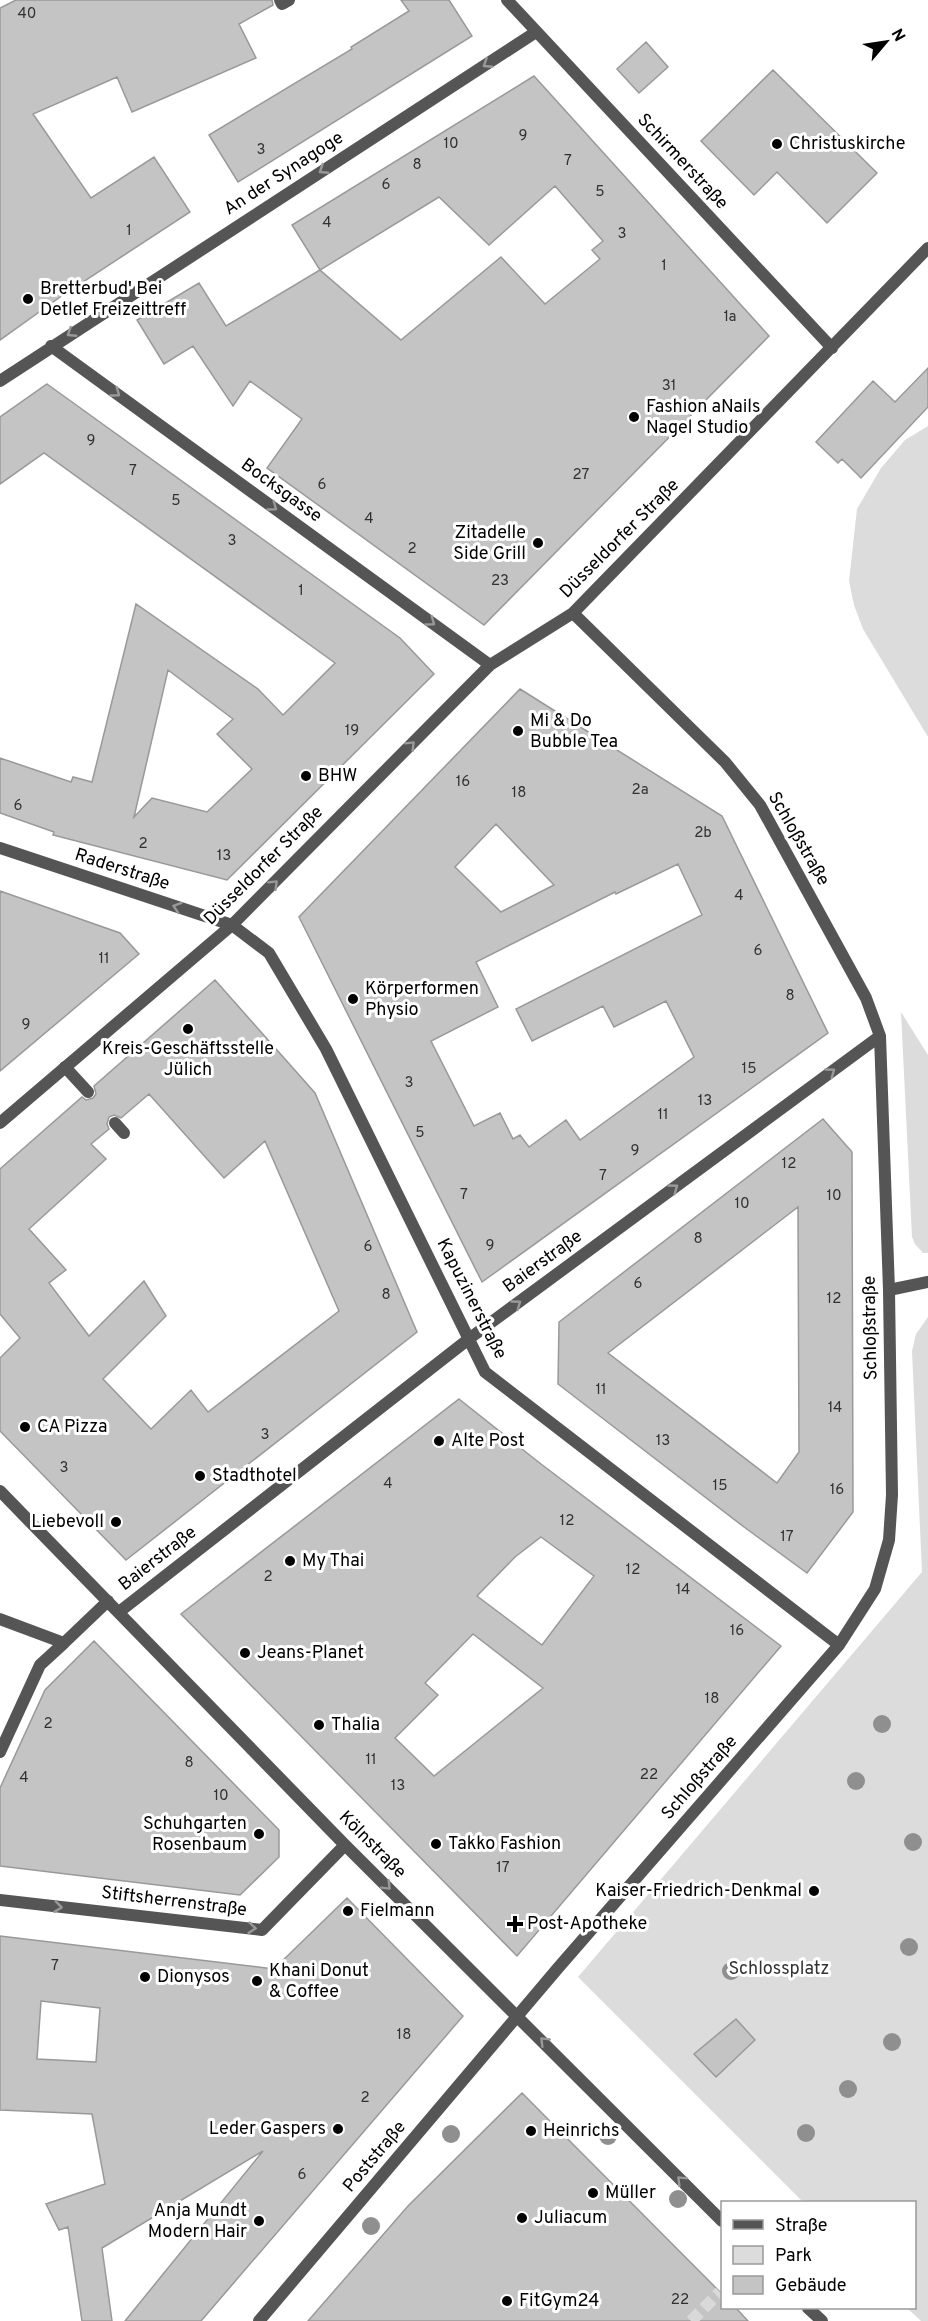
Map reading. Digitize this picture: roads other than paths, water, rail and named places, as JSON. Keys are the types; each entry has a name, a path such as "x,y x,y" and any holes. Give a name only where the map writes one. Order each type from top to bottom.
{"street":[{"path":"280,0 282,4 289,0"},
{"name":"Schirmerstraße","path":"507,0 832,348"},
{"name":"An der Synagoge","path":"0,381 536,32"},
{"name":"Düsseldorfer Straße","path":"0,1123 232,925 490,665 573,613 928,248"},
{"name":"Bocksgasse","path":"51,346 490,665"},
{"name":"Schloßstraße","path":"519,2016 558,1968 839,1645 875,1589 889,1540 892,1495 889,1290 880,1036 866,998 760,805 725,762 573,613"},
{"name":"Raderstraße","path":"0,848 232,925"},
{"name":"Kapuzinerstraße","path":"232,925 269,953 326,1049 470,1338 484,1372 839,1645"},
{"name":"Baierstraße","path":"119,1612 470,1338 880,1036"},
{"path":"65,1067 88,1092"},
{"path":"115,1123 124,1132"},
{"path":"889,1290 928,1282"},
{"name":"Kölnstraße","path":"0,1491 345,1845 721,2219"},
{"path":"0,1752 40,1665 108,1601"},
{"path":"0,1619 64,1643"},
{"name":"Stiftsherrenstraße","path":"0,1900 262,1930 345,1845"},
{"name":"Poststraße","path":"259,2321 519,2016"},
{"path":"810,2309 822,2321"}],"tunnel":[{"path":"691,2321 720,2292"}],"place":[{"name":"Christuskirche","path":"777,144"},
{"name":"Bretterbud' Bei Detlef Freizeittreff","path":"28,299"},
{"name":"Fashion aNails Nagel Studio","path":"634,417"},
{"name":"Zitadelle Side Grill","path":"538,543"},
{"name":"Mi & Do Bubble Tea","path":"518,731"},
{"name":"BHW","path":"306,776"},
{"name":"Körperformen Physio","path":"353,999"},
{"name":"Kreis-Geschäftsstelle Jülich","path":"188,1029"},
{"name":"CA Pizza","path":"25,1427"},
{"name":"Alte Post","path":"439,1441"},
{"name":"Stadthotel","path":"200,1476"},
{"name":"Liebevoll","path":"116,1522"},
{"name":"My Thai","path":"290,1561"},
{"name":"Jeans-Planet","path":"245,1653"},
{"name":"Thalia","path":"319,1725"},
{"name":"Schuhgarten Rosenbaum","path":"259,1834"},
{"name":"Takko Fashion","path":"436,1844"},
{"name":"Kaiser-Friedrich-Denkmal","path":"814,1891"},
{"name":"Fielmann","path":"348,1911"},
{"name":"Post-Apotheke","path":"515,1924"},
{"name":"Dionysos","path":"145,1977"},
{"name":"Khani Donut & Coffee","path":"257,1981"},
{"name":"Leder Gaspers","path":"338,2129"},
{"name":"Heinrichs","path":"531,2131"},
{"name":"Müller","path":"593,2193"},
{"name":"Juliacum","path":"522,2218"},
{"name":"Anja Mundt Modern Hair","path":"259,2221"},
{"name":"FitGym24","path":"507,2301"}],"park label":[{"name":"Schlossplatz","path":"779,1969"}]}
